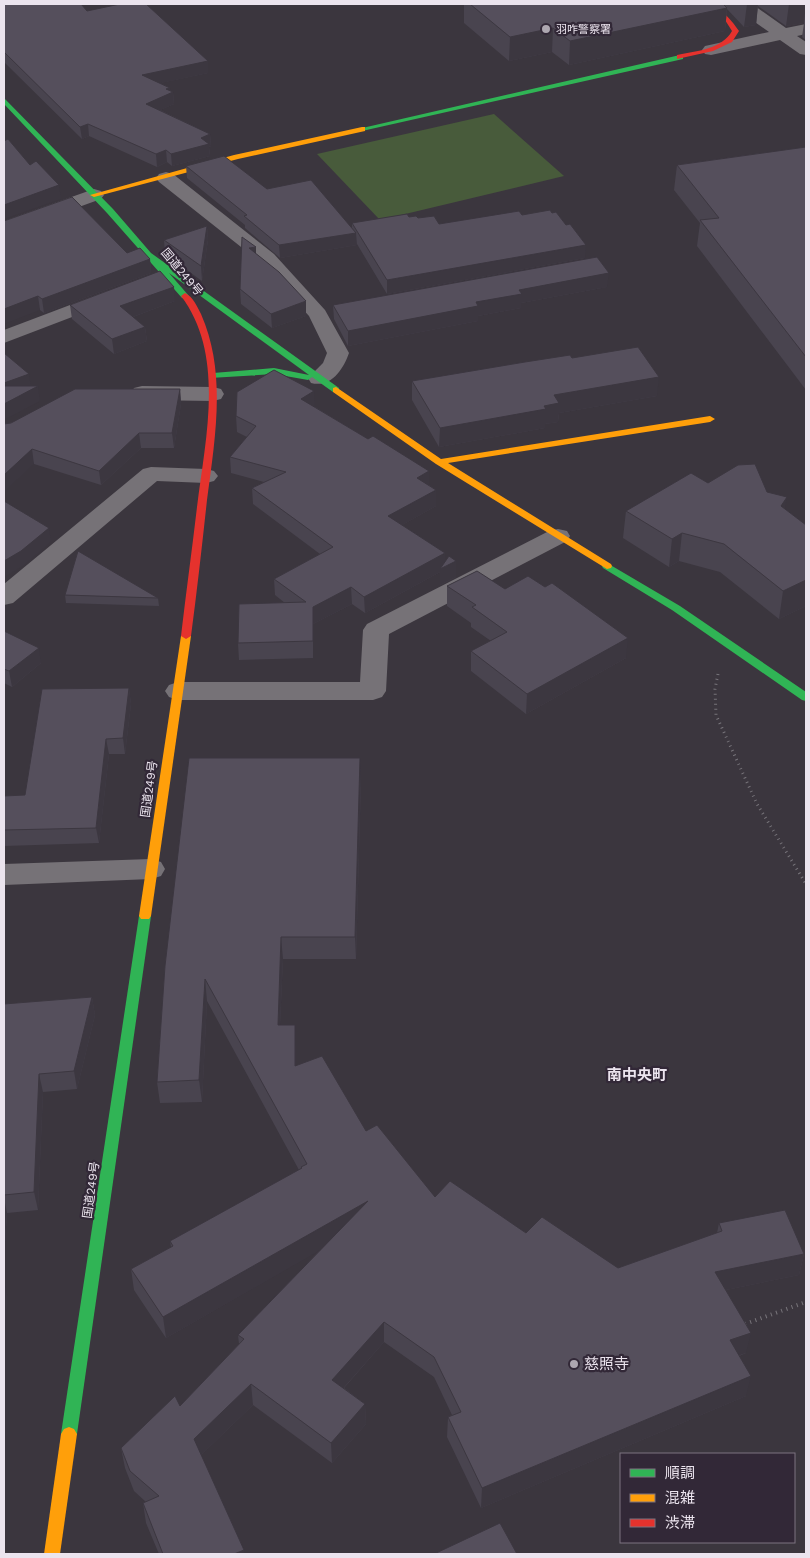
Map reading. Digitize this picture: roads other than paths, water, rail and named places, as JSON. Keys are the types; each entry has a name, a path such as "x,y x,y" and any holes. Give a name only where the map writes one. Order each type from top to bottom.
{"main road":[{"path":"94,195 166,178 237,158 711,50 730,42 736,31 727,18 706,4"},
{"name":"国道249号","path":"4,100 94,195 192,304 205,333 213,385 206,476 193,589 52,1554"},
{"path":"150,256 439,462 676,608 806,697"},
{"path":"213,385 274,371 319,378"},
{"path":"439,462 710,419"}],"street":[{"path":"741,4 806,50"},
{"path":"711,50 806,29"},
{"path":"166,178 267,258 328,312 338,353 333,366 319,378"},
{"path":"7,223 94,195"},
{"path":"4,337 167,275"},
{"path":"125,393 213,385"},
{"path":"4,597 151,474 206,476"},
{"path":"178,690 373,691 376,630 558,536"},
{"path":"4,875 151,869"}],"place":[{"name":"羽咋警察署","path":"546,29"},
{"name":"慈照寺","path":"574,1364"}],"district":[{"name":"南中央町","path":"637,1075"}]}
